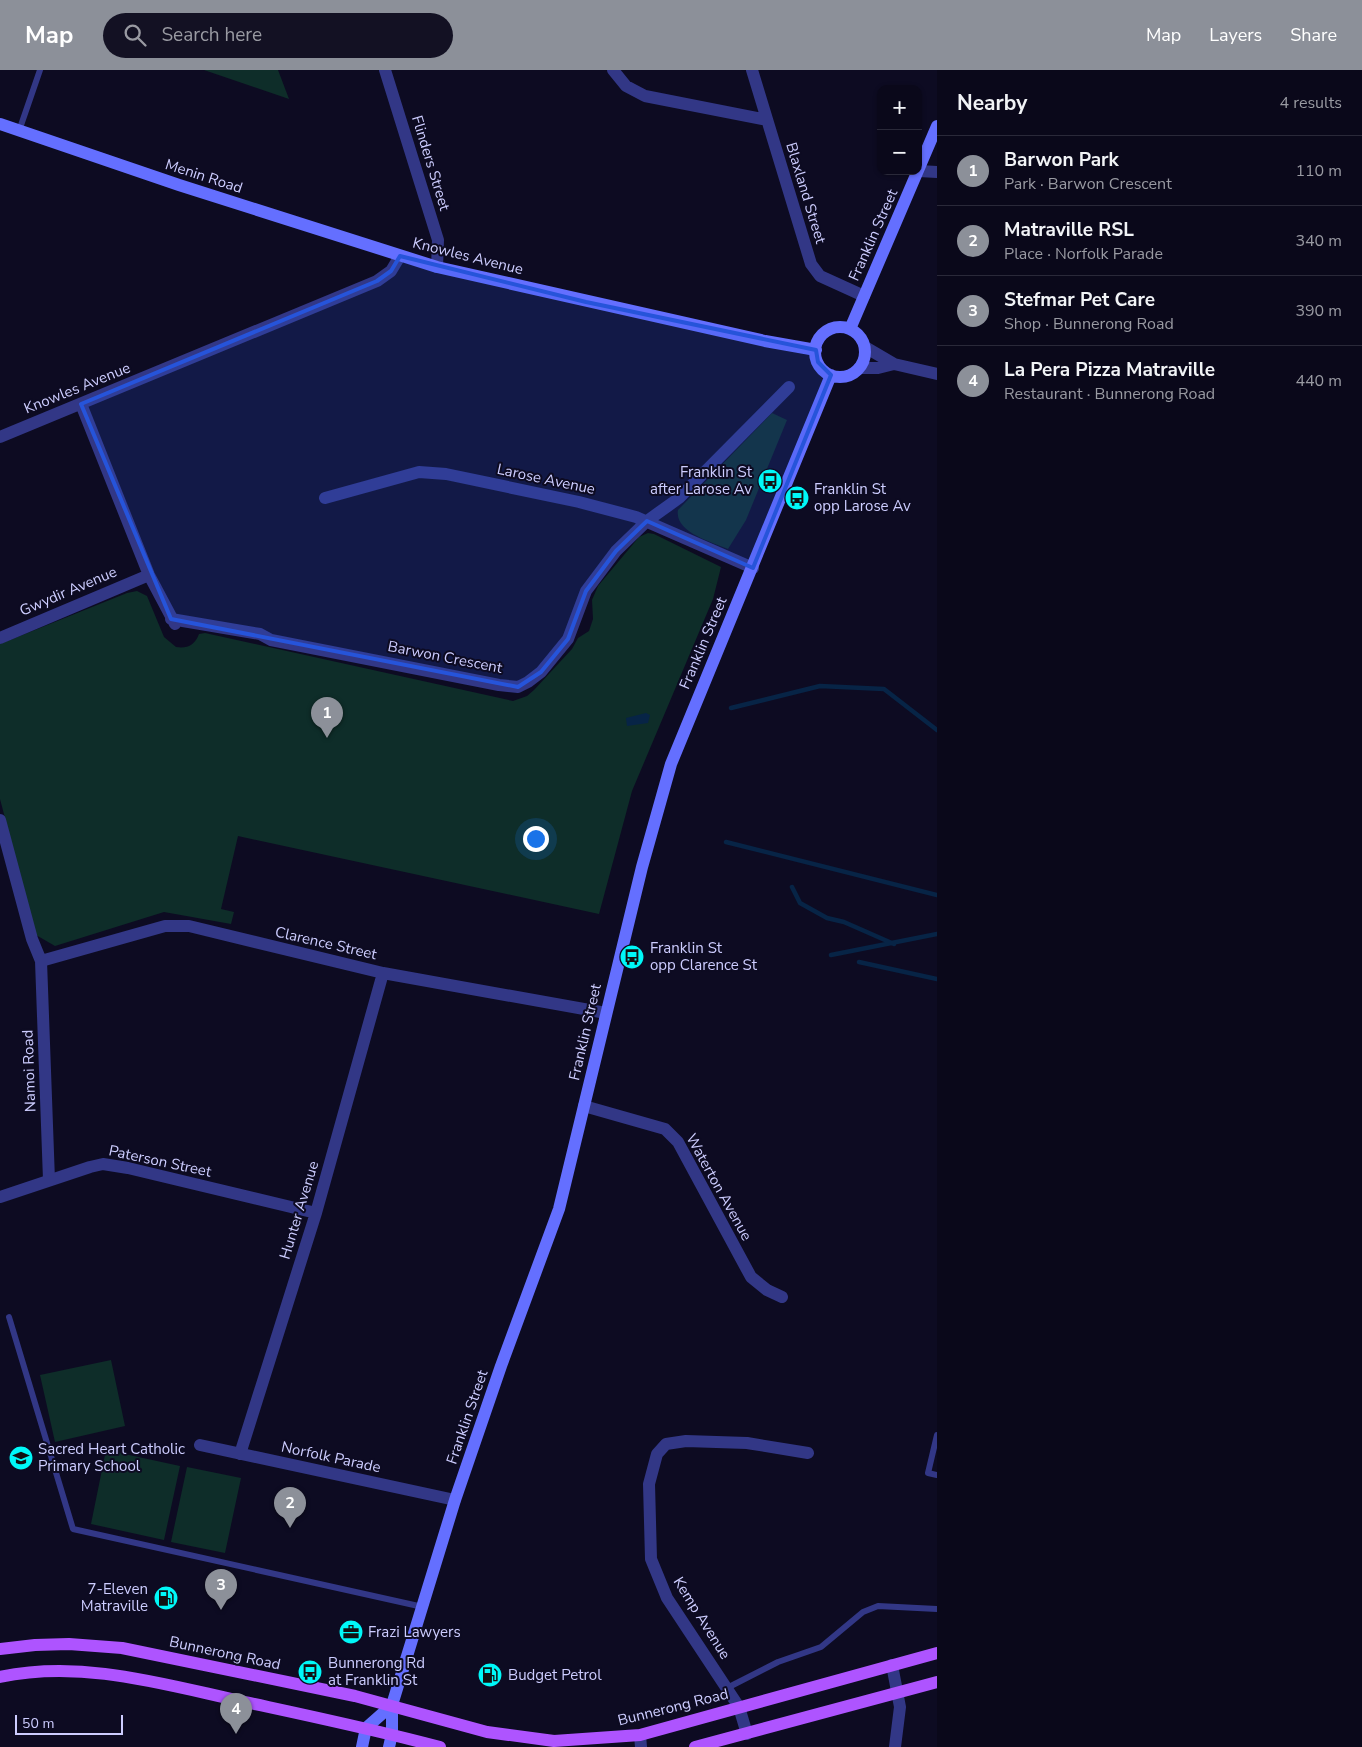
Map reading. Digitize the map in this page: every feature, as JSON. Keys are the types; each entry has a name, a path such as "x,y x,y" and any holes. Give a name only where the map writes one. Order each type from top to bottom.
{"main road":[{"name":"Bunnerong Road","path":"0,1649 35,1644 69,1644 122,1648 392,1705 487,1732 535,1740 640,1741 739,1708 937,1653"},
{"path":"0,1677 39,1671 107,1673 366,1728 440,1747"},
{"path":"694,1747 937,1682"}],"street":[{"name":"Flinders Street","path":"385,70 438,240 437,267"},
{"path":"613,70 626,86 645,96 767,120"},
{"name":"Blaxland Street","path":"752,70 808,258 814,271 830,281 864,296"},
{"name":"Menin Road","path":"0,124 400,256"},
{"name":"Franklin Street","path":"922,164 937,126"},
{"path":"922,171 937,172"},
{"name":"Franklin Street","path":"850,329 917,175"},
{"name":"Knowles Avenue","path":"0,437 377,281 391,271 400,256 437,267 737,335 816,350"},
{"path":"894,364 878,368 859,368 846,376 831,375 818,362 816,350 822,335 828,330 835,328 850,329 858,335 865,347 894,364 937,374"},
{"path":"859,368 865,356 865,347"},
{"name":"Franklin Street","path":"392,1705 455,1500 501,1366 560,1209 642,867 671,764 831,375"},
{"name":"Barwon Crescent","path":"171,619 260,634 271,640 498,685 518,687 541,672 568,639 586,591 616,551 647,521 679,498 789,387"},
{"path":"81,404 149,575 171,619 179,630"},
{"name":"Larose Avenue","path":"325,498 419,472 446,474 605,508 647,521 753,568"},
{"name":"Gwydir Avenue","path":"0,638 149,575"},
{"path":"0,820 32,939 42,961"},
{"name":"Clarence Street","path":"42,961 165,926 189,926 383,973 606,1013"},
{"name":"Namoi Road","path":"42,961 48,1180"},
{"name":"Hunter Avenue","path":"240,1454 316,1213 383,973"},
{"name":"Waterton Avenue","path":"584,1106 665,1129 678,1142 751,1277 767,1290 782,1297"},
{"name":"Paterson Street","path":"0,1197 48,1180 104,1164 128,1168 316,1213"},
{"name":"Kemp Avenue","path":"747,1734 739,1708 668,1598 651,1558 649,1484 653,1451 666,1444 686,1441 747,1443 808,1453"},
{"name":"Norfolk Parade","path":"200,1445 455,1500"},
{"path":"892,1665 899,1692 900,1721 895,1747"},
{"path":"362,1747 366,1728 392,1705"},
{"path":"389,1747 392,1734 392,1705"}],"lane":[{"path":"20,131 40,70"},
{"path":"9,1317 73,1529 423,1607"},
{"path":"937,1435 928,1473 937,1475"},
{"path":"727,1688 778,1662 821,1647 863,1612 878,1606 937,1609"}],"highlighted area":[{"path":"400,256 586,302 816,350 818,362 831,375 753,568 647,521 616,551 586,591 568,639 541,672 518,687 171,619 81,404 377,281 391,271"}],"green space":[{"path":"204,70 278,70 289,99"},
{"path":"772,413 787,420 746,520 728,549 688,530 678,518 678,510"},
{"path":"648,533 654,534 721,567 713,599 632,791 599,914 238,836 221,909 234,912 231,924 164,912 55,946 36,935 0,799 0,644 127,593 137,591 147,596 164,637 176,647 190,645 199,634 205,633 513,701 527,696 534,690 572,649 578,638 589,631 593,619 592,600 598,586 639,537"},
{"path":"111,1360 125,1426 55,1442 40,1375"},
{"path":"106,1450 180,1466 164,1540 91,1524"},
{"path":"187,1467 241,1478 225,1553 171,1542"}],"water":[{"path":"646,713 650,715 648,723 627,726 626,718"}],"waterway":[{"path":"731,708 820,686 884,689 937,730"},
{"path":"726,842 937,895"},
{"path":"792,887 800,903 827,918 844,922 894,944"},
{"path":"831,955 937,934"},
{"path":"859,962 937,979"}],"place":[{"name":"Franklin St after Larose Av","path":"770,481"},
{"name":"Franklin St opp Larose Av","path":"797,498"},
{"name":"Barwon Park","path":"327,738"},
{"name":"Franklin St opp Clarence St","path":"632,957"},
{"name":"Sacred Heart Catholic Primary School","path":"21,1458"},
{"name":"Matraville RSL","path":"290,1528"},
{"name":"7-Eleven Matraville","path":"166,1598"},
{"name":"Stefmar Pet Care","path":"221,1610"},
{"name":"Frazi Lawyers","path":"351,1632"},
{"name":"Bunnerong Rd at Franklin St","path":"310,1672"},
{"name":"Budget Petrol","path":"490,1675"},
{"name":"La Pera Pizza Matraville","path":"236,1734"}]}
